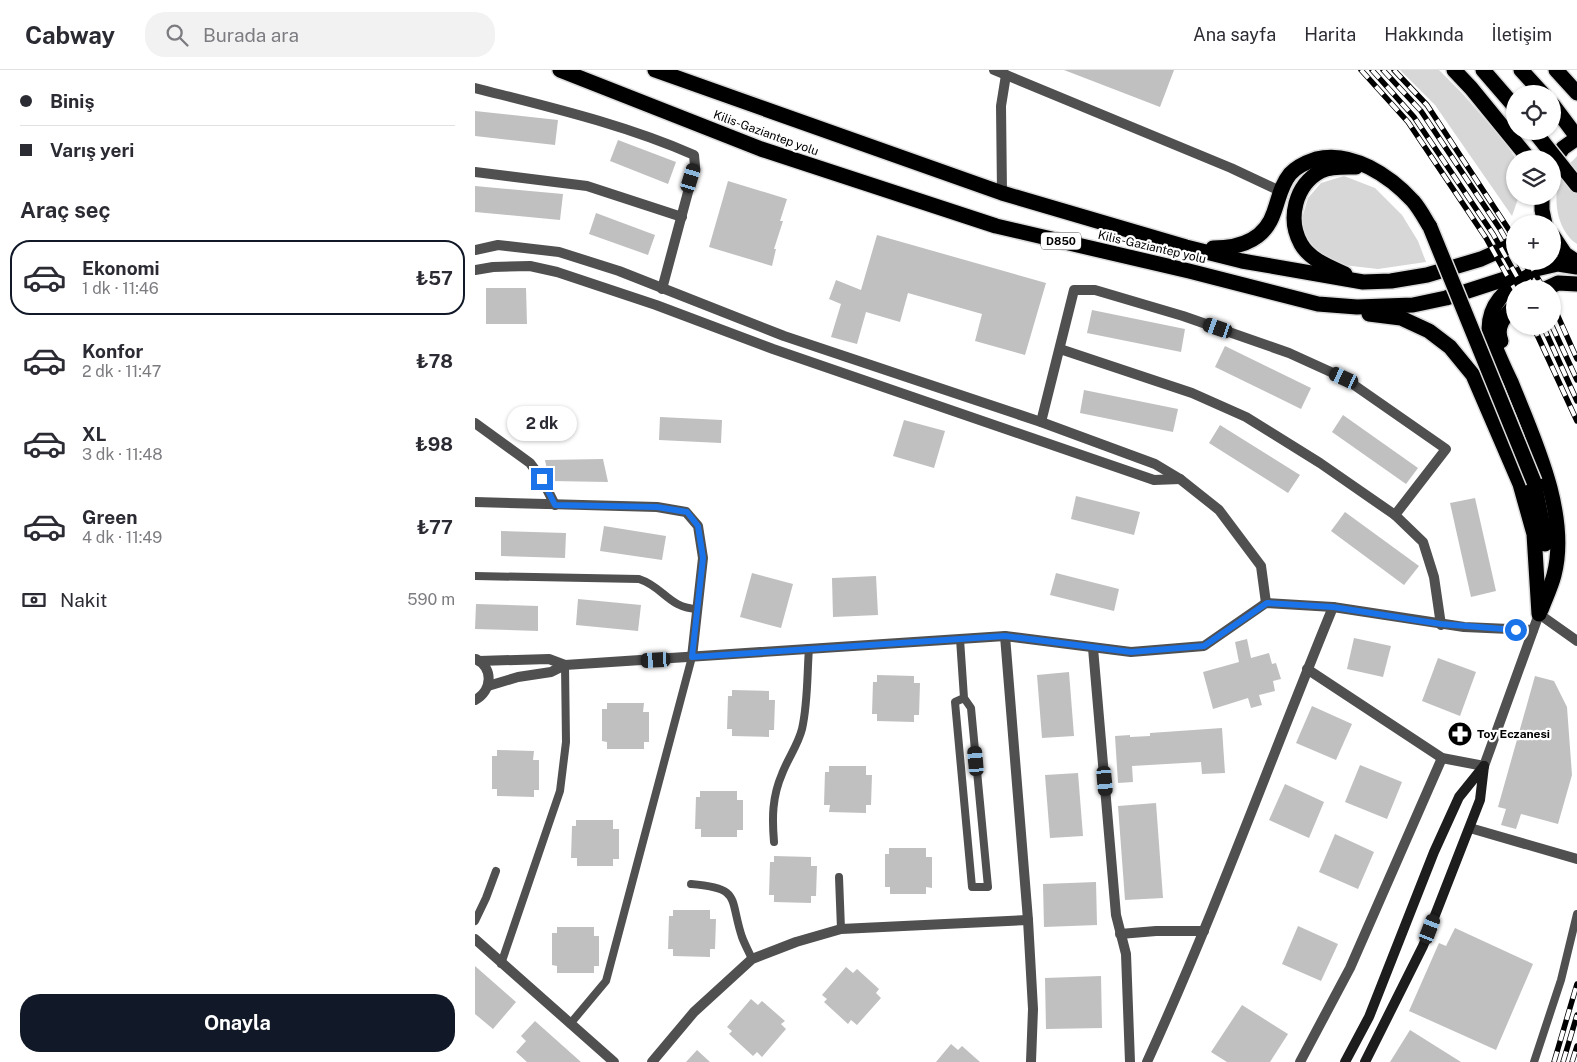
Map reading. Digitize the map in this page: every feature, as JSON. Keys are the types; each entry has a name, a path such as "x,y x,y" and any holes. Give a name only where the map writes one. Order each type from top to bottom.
{"highway":[{"name":"Kilis-Gaziantep yolu","path":"560,70 761,149 996,226 1189,270 1318,304 1357,307 1413,305 1446,298 1533,270"},
{"name":"Kilis-Gaziantep yolu","path":"655,70 1003,194 1186,247 1243,261 1363,282 1391,281 1427,275 1481,260 1506,248"},
{"path":"1454,70 1522,150"},
{"path":"1483,70 1506,97"},
{"path":"1521,70 1535,85"},
{"path":"1556,70 1577,93"},
{"path":"1561,116 1577,138 1561,151"},
{"path":"1541,140 1577,186"},
{"path":"1186,247 1231,248 1250,242 1263,231 1274,214 1280,191 1291,172 1305,162 1329,156 1346,158 1366,166 1395,184 1414,202 1430,227 1534,482 1545,536 1544,571 1539,614"},
{"path":"1363,282 1316,260 1302,245 1295,229 1293,212 1299,193 1309,180 1322,170 1366,166"},
{"path":"1561,248 1565,254 1577,262"},
{"name":"Kilis-Gaziantep yolu","path":"1561,264 1577,267"},
{"path":"1535,270 1505,291 1493,306 1489,330 1538,449 1549,481 1558,542 1555,574 1539,614"},
{"path":"1561,283 1577,284"},
{"path":"1318,304 1401,318 1429,331 1449,346 1473,375 1520,484 1535,534 1539,614"},
{"path":"1506,314 1502,318 1498,334 1508,358 1521,407"}],"street":[{"path":"994,70 1231,168 1280,191"},
{"path":"1003,194 1001,106 1006,75"},
{"path":"475,88 576,114 660,140 694,155 695,166 662,289"},
{"path":"475,172 536,178 587,186 682,217"},
{"path":"475,250 498,246 559,252 619,272 784,336 1041,422 1155,464 1180,480 1219,510 1261,566 1267,603"},
{"path":"475,270 493,267 530,266 557,272 655,305 773,349 1154,480 1180,480"},
{"path":"1041,422 1074,290 1095,290 1183,316 1289,353 1344,378 1446,449 1395,515"},
{"path":"1060,349 1192,393 1246,417 1320,462 1395,515 1423,542 1434,577 1441,624"},
{"path":"475,423 531,463 542,479 555,505"},
{"path":"475,502 657,507 687,512 698,526 703,558 692,657"},
{"path":"488,686 518,677 551,672 565,665 1005,636 1131,652 1204,646 1267,603 1333,607 1441,624 1533,630"},
{"path":"1147,1062 1179,993 1333,607"},
{"path":"1365,1062 1423,946 1470,828 1480,800 1484,766 1539,614 1577,641"},
{"path":"1005,636 1028,920 1033,1009 1031,1062"},
{"path":"1093,648 1116,915 1126,954 1130,1062"},
{"path":"477,660 549,659 565,665"},
{"path":"476,701 486,691 488,686 488,672 477,660"},
{"path":"1307,669 1442,758 1484,766"},
{"path":"1300,1062 1350,968 1442,758"},
{"path":"1345,1062 1369,1017 1434,852 1459,798 1484,766"},
{"path":"1470,828 1577,860"},
{"path":"652,1062 694,1012 752,958 796,942 841,929 1028,920"},
{"path":"1120,934 1156,931 1204,931"},
{"path":"475,939 614,1062"}],"lane":[{"path":"475,576 639,579 653,585 678,606 697,609"},
{"path":"961,639 964,698 971,708 988,887 973,887 955,702 964,698"},
{"path":"774,842 772,815 775,793 803,727 809,648"},
{"path":"570,1024 606,981 692,657"},
{"path":"501,964 560,791 566,742 565,665"},
{"path":"475,921 487,898 496,871"},
{"path":"839,878 841,929"},
{"path":"691,884 715,886 730,897 734,902 742,937 752,958"},
{"path":"1533,1062 1561,980 1577,914"}],"shaded area":[{"path":"1400,70 1439,70 1504,141 1510,150 1506,150 1506,205 1516,205 1512,215 1511,215 1435,105"},
{"path":"1577,156 1577,244 1564,230 1561,224 1561,215 1559,215 1558,212 1557,205 1561,205 1561,175"},
{"path":"1344,176 1375,188 1402,215 1418,241 1426,262 1378,269 1334,264 1309,246 1301,222 1308,198 1321,183"}],"building":[{"path":"1064,70 1174,70 1160,107"},
{"path":"475,111 558,120 555,145 475,136"},
{"path":"618,140 676,162 668,184 610,161"},
{"path":"728,181 787,199 780,221 783,221 774,249 776,249 772,266 709,247"},
{"path":"475,186 563,194 560,220 475,212"},
{"path":"596,213 655,235 648,255 589,234"},
{"path":"877,235 1046,283 1025,355 975,341 982,314 908,293 900,322 866,312 857,344 831,337 841,304 829,299 836,280 861,290"},
{"path":"486,288 526,288 527,324 486,324"},
{"path":"1092,310 1185,329 1181,352 1087,333"},
{"path":"1225,346 1311,388 1301,409 1215,367"},
{"path":"1084,390 1178,409 1173,432 1080,413"},
{"path":"1343,415 1418,468 1406,484 1332,432"},
{"path":"660,417 722,420 721,443 659,440"},
{"path":"904,420 945,431 934,468 893,456"},
{"path":"1220,425 1300,475 1288,493 1209,443"},
{"path":"603,459 608,482 551,481 545,460"},
{"path":"1076,496 1140,512 1134,535 1071,519"},
{"path":"1475,498 1496,591 1471,597 1450,503"},
{"path":"1345,512 1419,566 1404,585 1331,531"},
{"path":"604,526 666,536 662,560 600,551"},
{"path":"501,531 566,533 565,558 501,556"},
{"path":"752,573 793,584 781,628 740,617"},
{"path":"1056,573 1119,589 1114,611 1050,595"},
{"path":"876,576 878,615 833,617 832,578"},
{"path":"578,599 641,605 638,631 576,625"},
{"path":"476,604 538,606 538,631 475,629"},
{"path":"1354,638 1391,646 1383,677 1347,669"},
{"path":"1247,639 1251,658 1269,653 1272,664 1276,663 1281,679 1273,681 1275,691 1259,695 1262,705 1251,708 1248,698 1213,709 1203,672 1239,662 1235,642"},
{"path":"1438,658 1476,672 1460,716 1422,701"},
{"path":"1069,672 1074,736 1042,738 1037,675"},
{"path":"877,675 914,676 914,683 920,683 919,715 914,715 914,722 877,721 877,714 872,714 873,682 877,682"},
{"path":"1535,676 1554,681 1567,707 1572,775 1558,824 1521,814 1516,829 1501,825 1506,809 1498,807"},
{"path":"732,690 769,691 769,700 775,700 774,730 769,730 769,737 732,736 732,729 727,729 728,696 732,696"},
{"path":"607,703 644,703 643,712 649,712 649,742 644,742 644,749 607,749 607,742 602,741 602,709 607,709"},
{"path":"1312,706 1352,724 1336,760 1296,743"},
{"path":"1222,728 1225,773 1202,774 1201,762 1132,766 1133,782 1118,783 1115,736 1150,736 1150,733"},
{"path":"497,750 534,751 533,760 539,760 539,790 534,790 534,797 497,796 497,789 492,789 492,756 497,756"},
{"path":"1360,765 1402,782 1387,819 1345,802"},
{"path":"829,766 866,766 866,775 872,775 871,805 866,805 866,813 829,812 830,805 824,805 825,772 829,772"},
{"path":"1078,773 1083,836 1050,838 1045,775"},
{"path":"1285,784 1324,802 1309,838 1269,820"},
{"path":"700,791 737,791 737,800 743,800 743,830 737,830 737,837 701,837 701,829 695,829 696,797 700,797"},
{"path":"1156,803 1163,898 1125,900 1118,806"},
{"path":"576,820 613,820 613,829 619,829 619,859 613,859 613,866 577,866 577,858 571,858 572,826 576,826"},
{"path":"1335,834 1374,852 1358,889 1319,872"},
{"path":"889,848 926,848 926,857 932,857 932,888 926,887 926,894 890,894 890,887 885,887 885,854 889,854"},
{"path":"774,856 811,857 811,866 817,866 816,896 811,896 811,903 774,902 774,895 769,895 770,862 774,862"},
{"path":"1096,882 1097,925 1044,927 1043,884"},
{"path":"673,910 710,910 710,919 716,919 715,949 710,949 710,957 673,956 673,949 668,949 669,916 673,916"},
{"path":"1298,926 1338,944 1321,981 1282,964"},
{"path":"557,927 594,927 594,936 599,936 599,966 594,966 594,973 557,973 557,966 552,965 552,933 557,933"},
{"path":"1455,928 1533,964 1496,1050 1409,1011 1439,943 1446,946"},
{"path":"475,966 516,1002 493,1029 475,1014"},
{"path":"846,967 853,973 857,969 879,989 876,993 881,998 857,1025 851,1020 848,1024 824,1002 827,999 822,995"},
{"path":"1101,976 1102,1028 1046,1029 1045,978"},
{"path":"751,999 758,1005 762,1001 785,1021 781,1024 786,1029 762,1057 757,1052 753,1056 729,1034 732,1031 727,1027"},
{"path":"1242,1005 1288,1034 1270,1062 1227,1062 1211,1052"},
{"path":"535,1021 581,1062 527,1062 516,1052 526,1041 521,1036"},
{"path":"1410,1030 1461,1062 1390,1062"},
{"path":"951,1044 958,1050 962,1046 980,1062 936,1062"},
{"path":"697,1050 710,1062 686,1062"}],"railway":[{"path":"1361,70 1408,122 1486,238 1509,280"},
{"path":"1372,70 1414,117 1493,234 1519,280"},
{"path":"1383,70 1421,111 1506,239"},
{"path":"1394,70 1427,105 1506,225"},
{"path":"1523,270 1529,280"},
{"path":"1533,270 1539,280"},
{"path":"1561,323 1577,359"},
{"path":"1537,335 1577,421"},
{"path":"1547,335 1577,401"},
{"path":"1556,335 1577,380"},
{"path":"1554,1062 1577,984"},
{"path":"1563,1062 1577,1015"},
{"path":"1572,1062 1577,1046"}],"place":[{"name":"Toy Eczanesi","path":"1460,734"}],"route":[{"path":"542,479 555,505 657,507 687,512 698,526 703,558 692,657 1005,636 1131,652 1204,646 1267,603 1333,607 1464,627 1516,630"}]}
